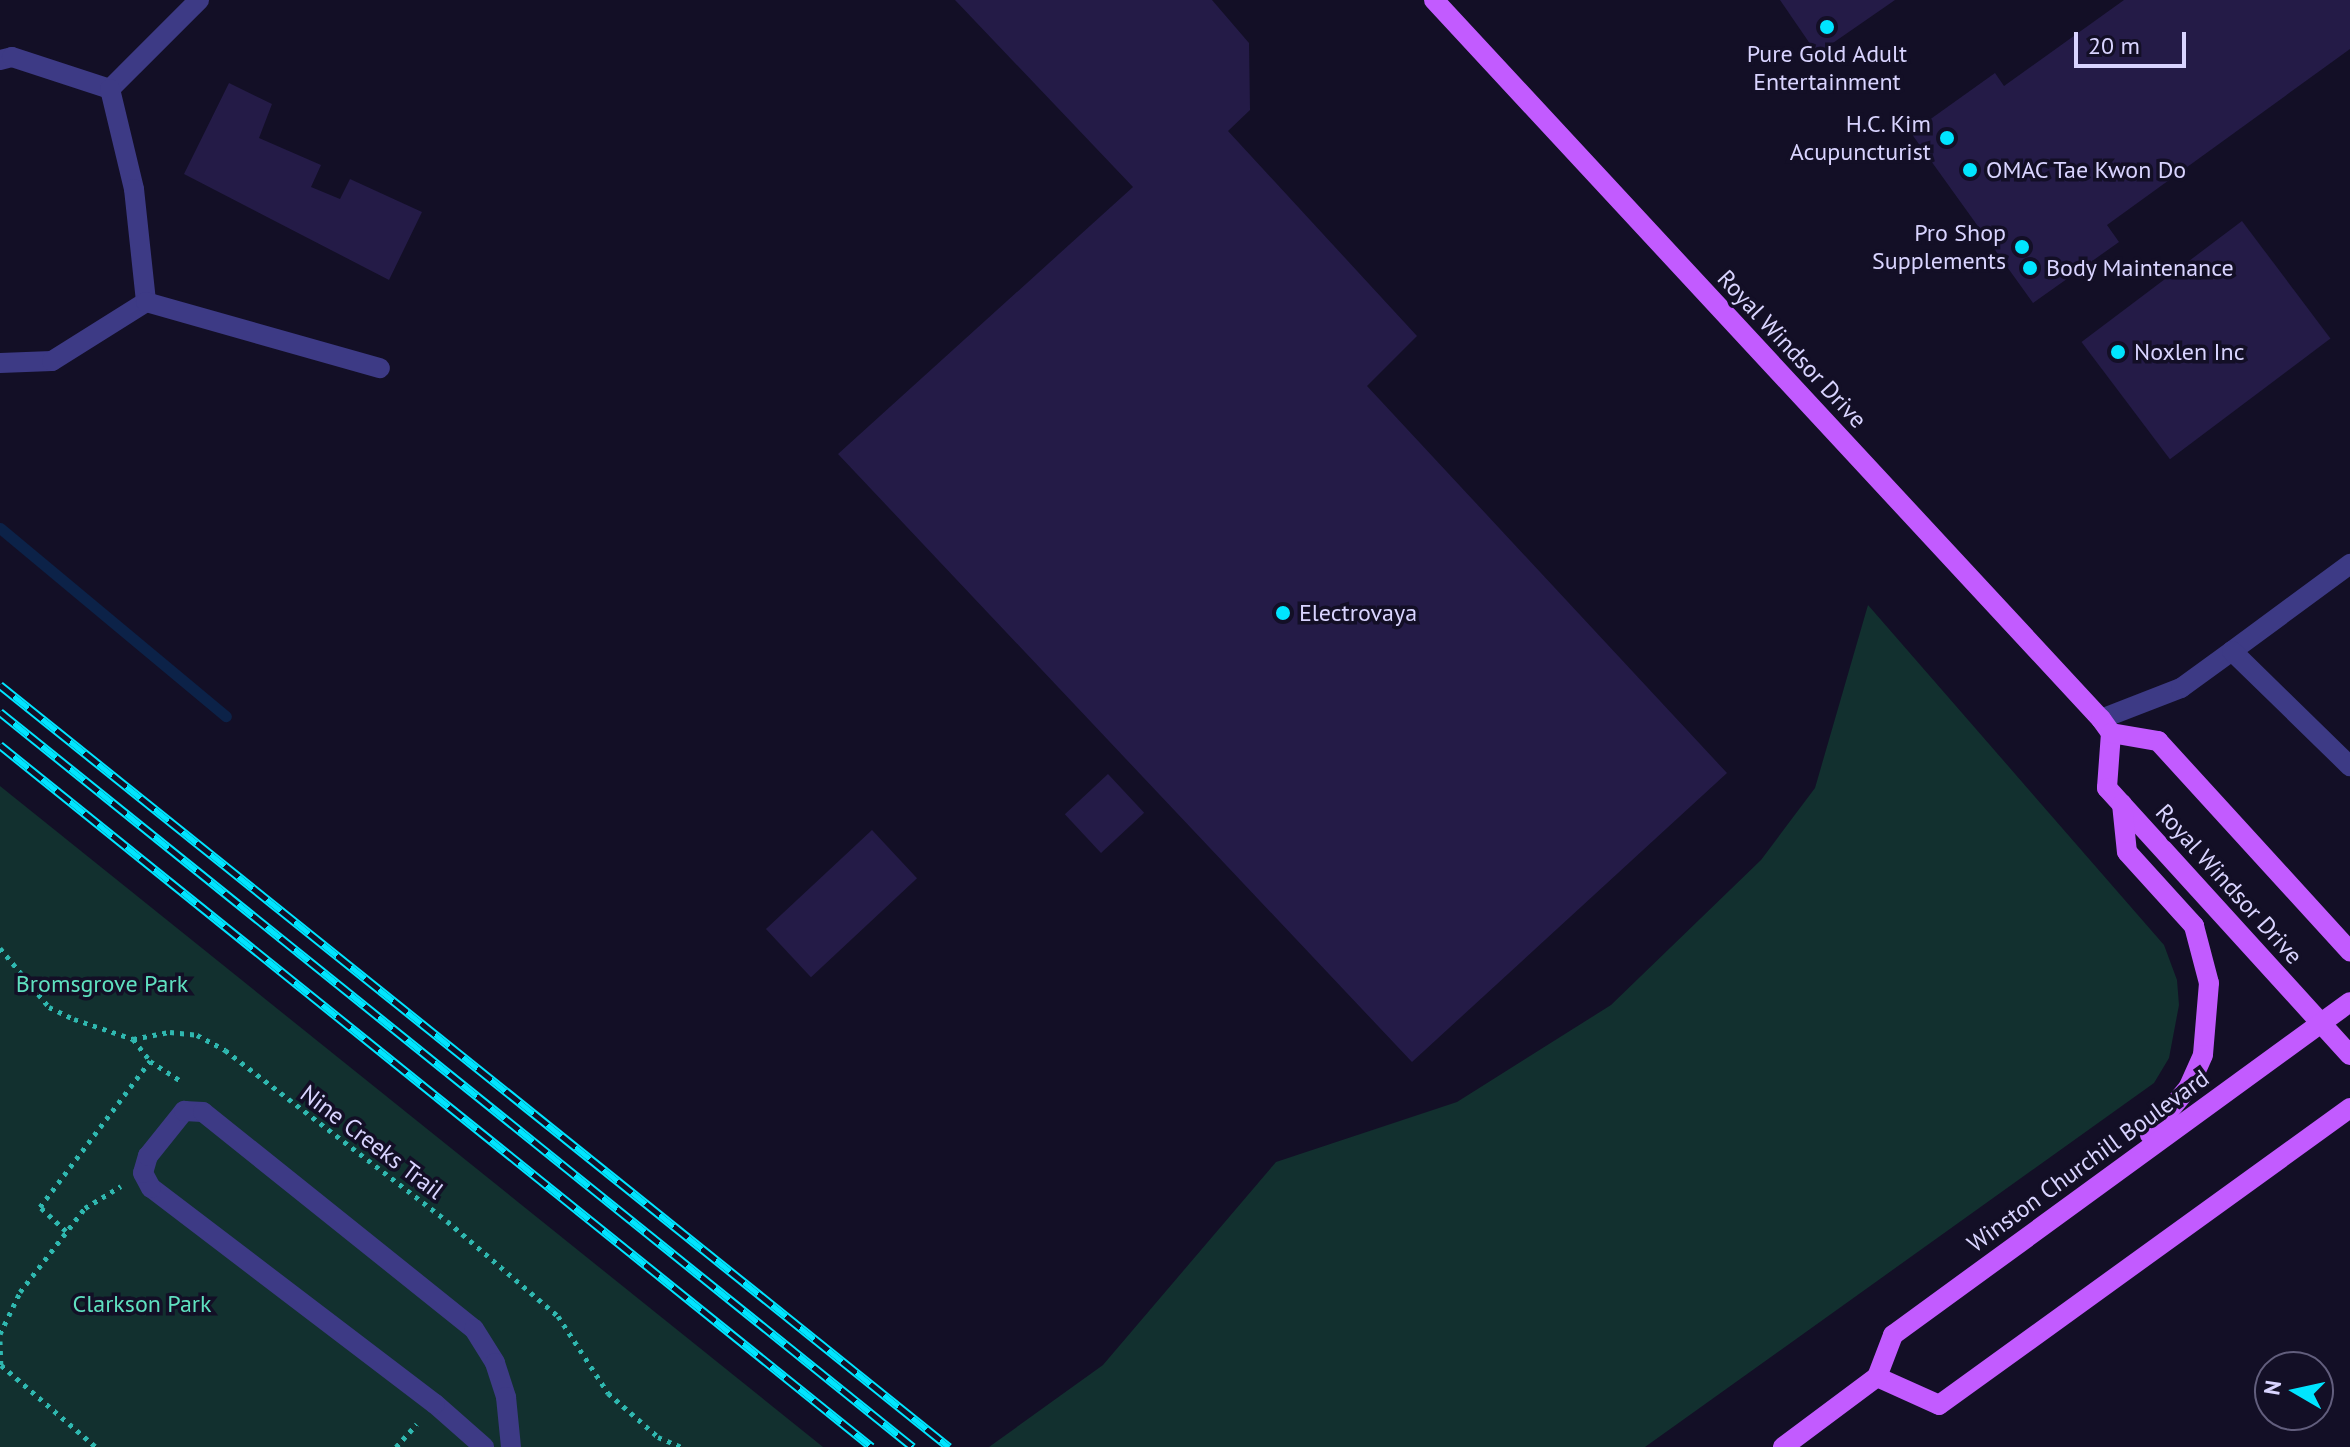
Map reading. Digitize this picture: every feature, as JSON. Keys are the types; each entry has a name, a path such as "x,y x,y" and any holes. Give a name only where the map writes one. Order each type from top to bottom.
{"main road":[{"name":"Royal Windsor Drive","path":"1434,0 2106,726 2158,741 2350,951"},
{"name":"Royal Windsor Drive","path":"2106,726 2107,788 2350,1055"},
{"path":"2043,1226 2166,1120 2203,1055 2209,983 2203,951 2194,926 2127,852 2122,804"},
{"name":"Winston Churchill Boulevard","path":"1877,1377 1893,1335 2350,1002"},
{"path":"1789,1446 1877,1377 1939,1405 2350,1108"}],"lane":[{"path":"110,89 199,0"},
{"path":"0,60 12,57 110,89"},
{"path":"110,89 134,189 146,302"},
{"path":"0,363 52,361 146,302 380,368"},
{"path":"2106,726 2181,688 2350,564"},
{"path":"2232,651 2350,766"},
{"path":"484,1447 435,1404 151,1188 143,1173 148,1156 184,1111 203,1112 474,1329 495,1363 506,1397 511,1447"}],"path":[{"name":"Nine Creeks Trail","path":"0,948 49,1007 106,1033 133,1039 170,1032 197,1035 225,1050 447,1221 558,1316 608,1393 658,1437 681,1447"},
{"path":"133,1039 150,1061 182,1079 184,1111"},
{"path":"66,1231 40,1207 150,1061"},
{"path":"0,1334 20,1292 85,1208 143,1173"},
{"path":"0,1341 1,1365 96,1447"}],"green space":[{"path":"1868,605 2164,945 2177,980 2179,1005 2169,1058 2154,1083 1645,1447 989,1447 1103,1365 1276,1162 1457,1102 1611,1005 1761,860 1815,788"},
{"path":"0,786 823,1447 0,1447"}],"building":[{"name":"Electrovaya","path":"955,0 1212,0 1249,43 1250,110 1228,131 1417,336 1367,386 1727,773 1412,1062 838,454 1133,187"},
{"name":"Pure Gold Adult Entertainment","path":"1780,0 1895,0 1817,54"},
{"path":"2124,0 2350,0 2350,49 2107,225 2119,242 2033,303 1911,133 1995,73 2004,86"},
{"path":"229,83 272,104 259,138 321,165 311,187 340,199 350,179 422,212 389,280 184,174"},
{"path":"2242,221 2330,338 2170,459 2081,342"},
{"path":"1108,774 1144,813 1101,853 1065,814"},
{"path":"872,830 917,878 811,977 766,929"}],"waterway":[{"path":"0,528 226,716"}],"railway":[{"path":"0,685 949,1447"},
{"path":"0,712 913,1447"},
{"path":"0,745 872,1447"}],"place":[{"name":"Pure Gold Adult Entertainment","path":"1827,27"},
{"name":"H.C. Kim Acupuncturist","path":"1947,138"},
{"name":"OMAC Tae Kwon Do","path":"1970,170"},
{"name":"Pro Shop Supplements","path":"2022,247"},
{"name":"Body Maintenance","path":"2030,268"},
{"name":"Noxlen Inc","path":"2118,352"},
{"name":"Electrovaya","path":"1283,613"}],"park label":[{"name":"Bromsgrove Park","path":"102,984"},
{"name":"Clarkson Park","path":"142,1304"}]}
